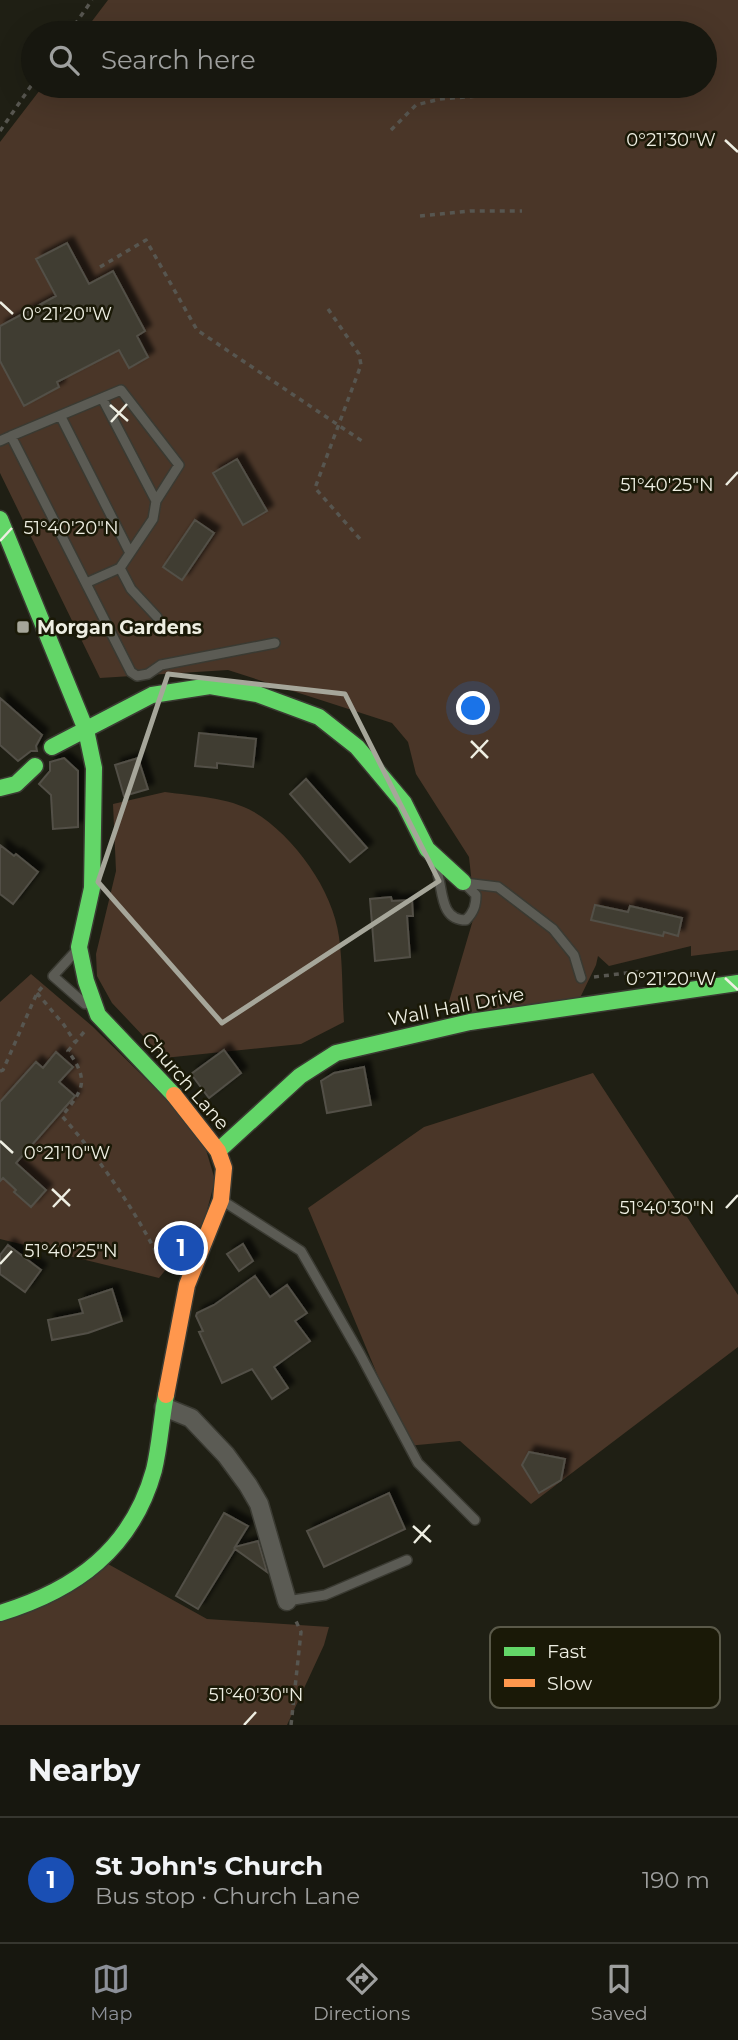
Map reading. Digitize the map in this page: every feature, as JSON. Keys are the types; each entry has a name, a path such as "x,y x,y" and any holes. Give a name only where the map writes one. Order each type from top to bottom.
{"street":[{"name":"Church Lane","path":"0,522 86,730 94,768 92,888 79,947 86,981 98,1015 165,1084 218,1150 224,1168 221,1200 187,1285 153,1472 141,1506 125,1535 86,1575 21,1608 0,1613"},
{"path":"52,747 152,695 210,686 257,694 319,717 357,747 404,803 427,849 463,882"},
{"path":"0,788 16,784 36,766"},
{"name":"Wall Hall Drive","path":"218,1150 300,1076 336,1052 470,1022 738,983"},
{"path":"164,1407 191,1418 226,1455 248,1485 259,1504 287,1601"}],"lane":[{"path":"0,440 121,390 180,465 156,501 153,519 120,568 86,583"},
{"path":"102,398 156,501"},
{"path":"61,417 130,554"},
{"path":"11,436 131,673 137,676 148,674 161,665 275,643"},
{"path":"120,568 131,590 157,617"},
{"path":"148,674 152,695"},
{"path":"442,864 439,874 445,907 457,920 466,919 473,913 476,901 476,895 463,882"},
{"path":"463,882 498,887 552,929 574,955 580,978"},
{"path":"79,947 52,976 98,1015"},
{"path":"221,1200 300,1251 360,1354 418,1463 475,1520"},
{"path":"287,1601 326,1595 407,1560"}],"path":[{"path":"77,21 92,0"},
{"path":"0,131 23,98"},
{"path":"391,130 416,105 453,98"},
{"path":"419,216 470,211 522,211"},
{"path":"100,267 146,240 197,330 365,443"},
{"path":"328,309 359,354 360,365 314,488 360,539"},
{"path":"0,1071 37,993 52,976"},
{"path":"37,993 75,1042"},
{"path":"68,1052 77,1064 81,1092 62,1116 121,1189 163,1266 187,1285"},
{"path":"287,1601 302,1632 291,1725"}],"highlighted area":[{"path":"168,674 345,694 439,881 222,1023 98,882"}],"shaded area":[{"path":"108,0 738,0 738,950 691,956 691,946 609,966 598,956 578,1002 445,1015 475,913 469,857 416,774 408,742 392,723 228,670 100,678 0,473 0,142 34,98 717,98 717,21 92,21"},
{"path":"165,792 211,798 244,807 269,822 297,850 320,883 335,919 341,958 344,1022 301,1044 164,1058 112,1003 97,976 96,954 116,871 113,804"},
{"path":"31,974 92,1026 201,1133 215,1180 204,1222 159,1278 0,1239 0,1002"},
{"path":"593,1073 738,1295 738,1347 531,1504 460,1441 407,1446 308,1208 424,1127"},
{"path":"108,1564 207,1619 329,1627 324,1645 287,1725 0,1725 0,1622"}],"building":[{"path":"67,243 89,284 113,271 145,331 137,336 148,357 129,368 119,350 57,382 59,387 24,406 0,361 0,326 56,296 36,259"},
{"path":"237,459 267,511 243,525 213,473"},
{"path":"195,520 214,533 182,580 163,567"},
{"path":"0,698 42,735 36,746 37,751 31,751 18,761 0,745"},
{"path":"199,733 256,739 253,767 217,763 217,768 195,766"},
{"path":"64,758 78,771 78,827 53,829 51,795 39,784 50,771 50,762"},
{"path":"138,758 148,789 124,796 115,765"},
{"path":"306,779 367,848 350,862 290,794"},
{"path":"0,845 38,872 13,904 0,894"},
{"path":"391,897 392,901 412,900 413,916 407,916 410,957 375,961 370,899"},
{"path":"595,905 628,912 630,906 682,918 678,936 664,932 663,936 591,920"},
{"path":"224,1050 241,1073 209,1098 191,1074"},
{"path":"56,1052 73,1067 59,1082 75,1096 16,1163 46,1190 31,1207 3,1178 0,1181 0,1102 36,1062 43,1068"},
{"path":"364,1067 371,1105 327,1113 321,1081 334,1073"},
{"path":"243,1244 253,1261 239,1271 227,1254"},
{"path":"8,1245 41,1270 25,1292 0,1274 0,1255"},
{"path":"255,1276 270,1297 287,1285 307,1313 295,1321 310,1341 274,1367 288,1388 272,1399 252,1369 222,1383 199,1332 203,1331 196,1316"},
{"path":"112,1289 122,1321 88,1333 52,1340 48,1320 83,1313 79,1300"},
{"path":"529,1452 565,1459 561,1480 539,1493 522,1465"},
{"path":"389,1493 405,1529 324,1567 307,1531"},
{"path":"224,1513 248,1526 235,1547 258,1541 267,1572 235,1549 198,1609 176,1596"}],"traffic: fast":[{"path":"0,519 86,730 94,768 92,888 79,947 86,981 98,1015 174,1095"},
{"path":"52,747 152,695 210,686 257,694 319,717 357,747 404,803 427,849 463,882"},
{"path":"0,788 16,784 35,766"},
{"path":"218,1151 300,1076 336,1053 470,1022 738,983"},
{"path":"0,1613 53,1592 76,1578 116,1544 144,1498 154,1470 166,1395"}],"traffic: slow":[{"path":"166,1395 187,1285 221,1200 224,1168 218,1151 174,1095"}],"place":[{"name":"Morgan Gardens","path":"23,627"},
{"name":"St John's Church","path":"181,1248"}]}
